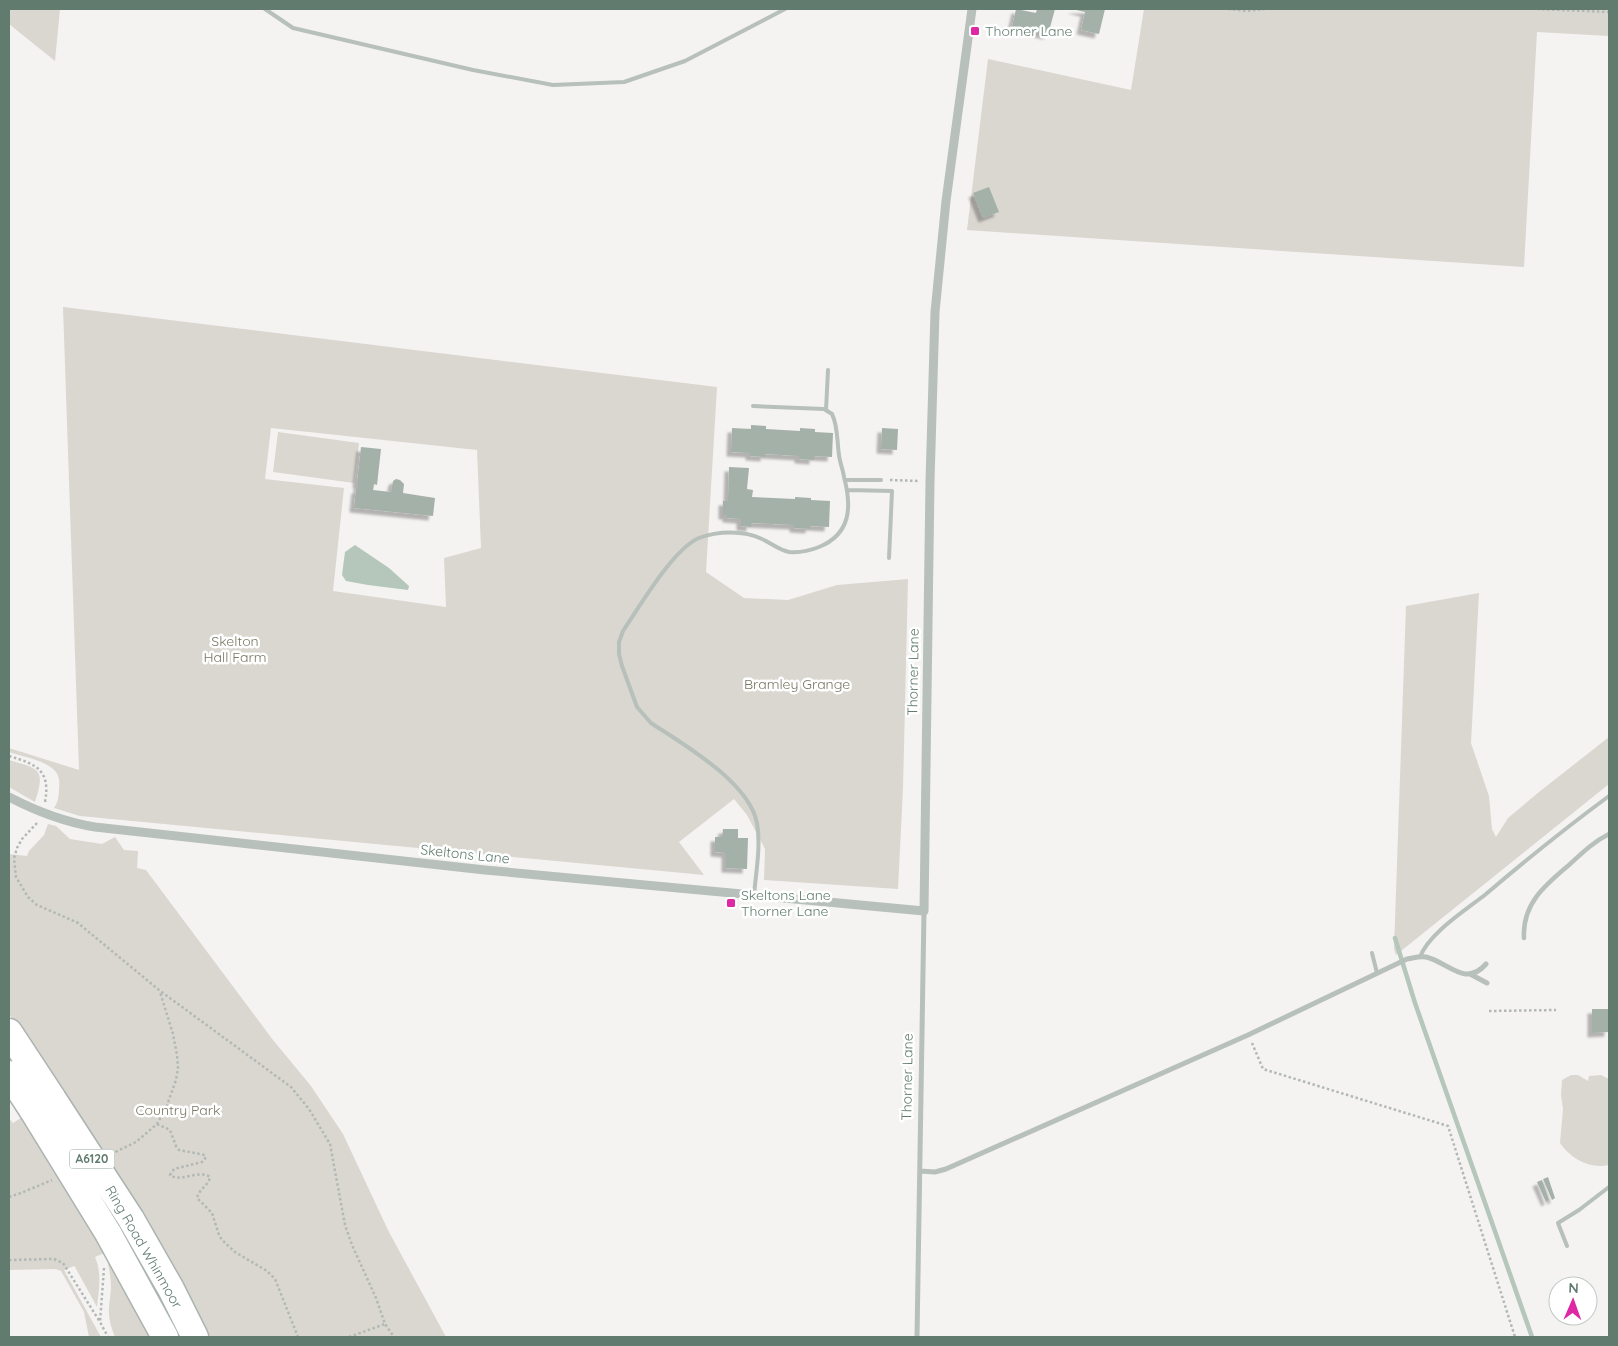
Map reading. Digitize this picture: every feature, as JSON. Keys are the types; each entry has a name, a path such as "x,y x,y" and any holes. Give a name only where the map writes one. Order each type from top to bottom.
{"highway":[{"name":"Ring Road Whinmoor","path":"9,1032 43,1105 108,1233 166,1337"},
{"name":"Ring Road Whinmoor","path":"9,1074 43,1105 131,1219 196,1337"}],"street":[{"name":"Thorner Lane","path":"917,1337 930,481 935,312 946,201 972,9"},
{"name":"Skeltons Lane","path":"9,797 42,813 77,824 95,827 485,870 924,911"},
{"path":"1524,938 1523,926 1537,895 1552,879 1595,842 1609,834"},
{"path":"920,1172 935,1172 946,1169 1248,1034 1407,959 1425,957 1449,969 1470,973 1480,971 1486,964"},
{"path":"1470,973 1487,984"}],"lane":[{"path":"265,9 293,28 472,70 553,85 624,82 685,61 785,9"},
{"path":"826,410 828,370"},
{"path":"753,406 826,410 832,414 839,456 848,490 848,511 842,531 833,539 811,550 800,552 788,552 760,537 740,534 708,535 688,544 673,560 622,631 619,642 619,654 630,690 637,707 643,715 651,723 717,769 737,788 753,809 758,832 754,895"},
{"path":"845,480 881,480"},
{"path":"848,490 892,491 889,558"},
{"path":"1420,957 1423,949 1441,930 1609,796"},
{"path":"1372,953 1377,973"},
{"path":"1567,1246 1558,1223 1609,1187"}],"path":[{"path":"1228,9 1246,11 1265,9"},
{"path":"1537,9 1609,12"},
{"path":"881,480 930,481"},
{"path":"9,756 28,762 38,768 43,774 47,786 44,804"},
{"path":"39,821 22,839 14,858 16,877 28,897 37,905 78,923 159,990 291,1087 310,1109 330,1144 345,1225 385,1324 394,1337"},
{"path":"159,990 173,1034 178,1068 176,1080 166,1108 157,1124 170,1130 179,1150 203,1154 205,1157 202,1162 174,1169 170,1174 175,1177 204,1174 210,1177 210,1181 200,1192 198,1198 212,1213 222,1240 235,1252 267,1271 275,1279 298,1337"},
{"path":"1489,1011 1556,1010"},
{"path":"1248,1034 1263,1069 1448,1126 1515,1337"},
{"path":"9,1260 54,1259 63,1263 108,1337"},
{"path":"100,1322 104,1280 102,1264"},
{"path":"349,1337 385,1324"}],"green space":[{"path":"9,9 60,9 55,61 9,24"},
{"path":"1144,9 1609,9 1609,36 1537,32 1524,267 967,230 988,59 1131,90"},
{"path":"63,307 717,387 706,572 744,598 788,600 837,585 908,579 903,789 898,889 764,880 765,849 747,815 734,799 679,842 704,875 80,816 54,808 58,799 59,784 58,776 54,770 39,761 9,752 9,748 79,770","holes":["271,428 477,450 481,548 444,558 446,607 333,591 344,488 265,479"]},
{"path":"278,432 359,443 354,483 273,472"},
{"path":"1479,593 1471,743 1489,796 1492,829 1496,837 1508,818 1609,737 1609,784 1396,955 1394,949 1406,606"},
{"path":"9,760 33,768 40,776 35,802 9,787"},
{"name":"Country Park","path":"48,824 56,826 70,839 102,844 115,837 124,850 138,851 137,868 146,870 273,1040 311,1086 343,1134 389,1232 446,1337 206,1337 149,1234 95,1257 99,1275 97,1307 75,1267 64,1270 101,1337 89,1337 84,1312 61,1271 56,1269 9,1270 9,1118 13,1123 62,1092 9,1014 9,854 27,856 29,851 44,835"},
{"path":"1571,1075 1578,1075 1588,1081 1589,1076 1601,1075 1609,1079 1609,1165 1594,1166 1581,1162 1569,1154 1560,1143 1563,1109 1561,1095 1562,1080"},
{"path":"106,1253 156,1337 115,1337 109,1317 111,1284"}],"shaded area":[{"path":"355,545 389,568 409,586 408,590 346,581 342,575 345,552"}],"building":[{"path":"1016,9 1036,13 1037,9 1055,9 1048,35 1012,27"},
{"path":"1072,9 1105,9 1099,34 1081,30 1085,12"},
{"path":"989,187 999,212 983,218 973,193"},
{"path":"751,425 766,426 766,429 800,431 800,428 815,429 815,432 833,433 832,457 814,456 814,460 799,459 799,456 765,454 765,457 750,456 750,453 731,452 732,428 751,429"},
{"path":"882,428 898,429 897,450 881,449"},
{"path":"361,447 381,449 377,485 374,484 373,490 391,492 393,481 396,479 400,480 404,484 403,493 435,498 433,516 354,508 356,489 358,489"},
{"path":"729,467 749,468 747,489 753,490 752,497 795,499 795,497 830,501 829,527 810,526 810,529 794,528 794,525 751,523 751,527 741,526 741,519 727,518 727,515 723,515 723,501 728,501"},
{"path":"723,829 738,829 738,838 748,838 747,869 726,868 726,853 715,852 715,837 722,837"},
{"path":"1592,1009 1608,1009 1609,1032 1592,1033"},
{"path":"1548,1177 1555,1198 1552,1200 1543,1179"},
{"path":"1542,1180 1549,1200 1546,1202 1537,1182"}],"waterway":[{"path":"1395,938 1415,1003 1532,1337"}],"place":[{"name":"Thorner Lane","path":"975,31"},
{"name":"Skeltons Lane Thorner Lane","path":"731,903"}],"park label":[{"name":"Skelton Hall Farm","path":"235,650"},
{"name":"Bramley Grange","path":"797,684"}]}
